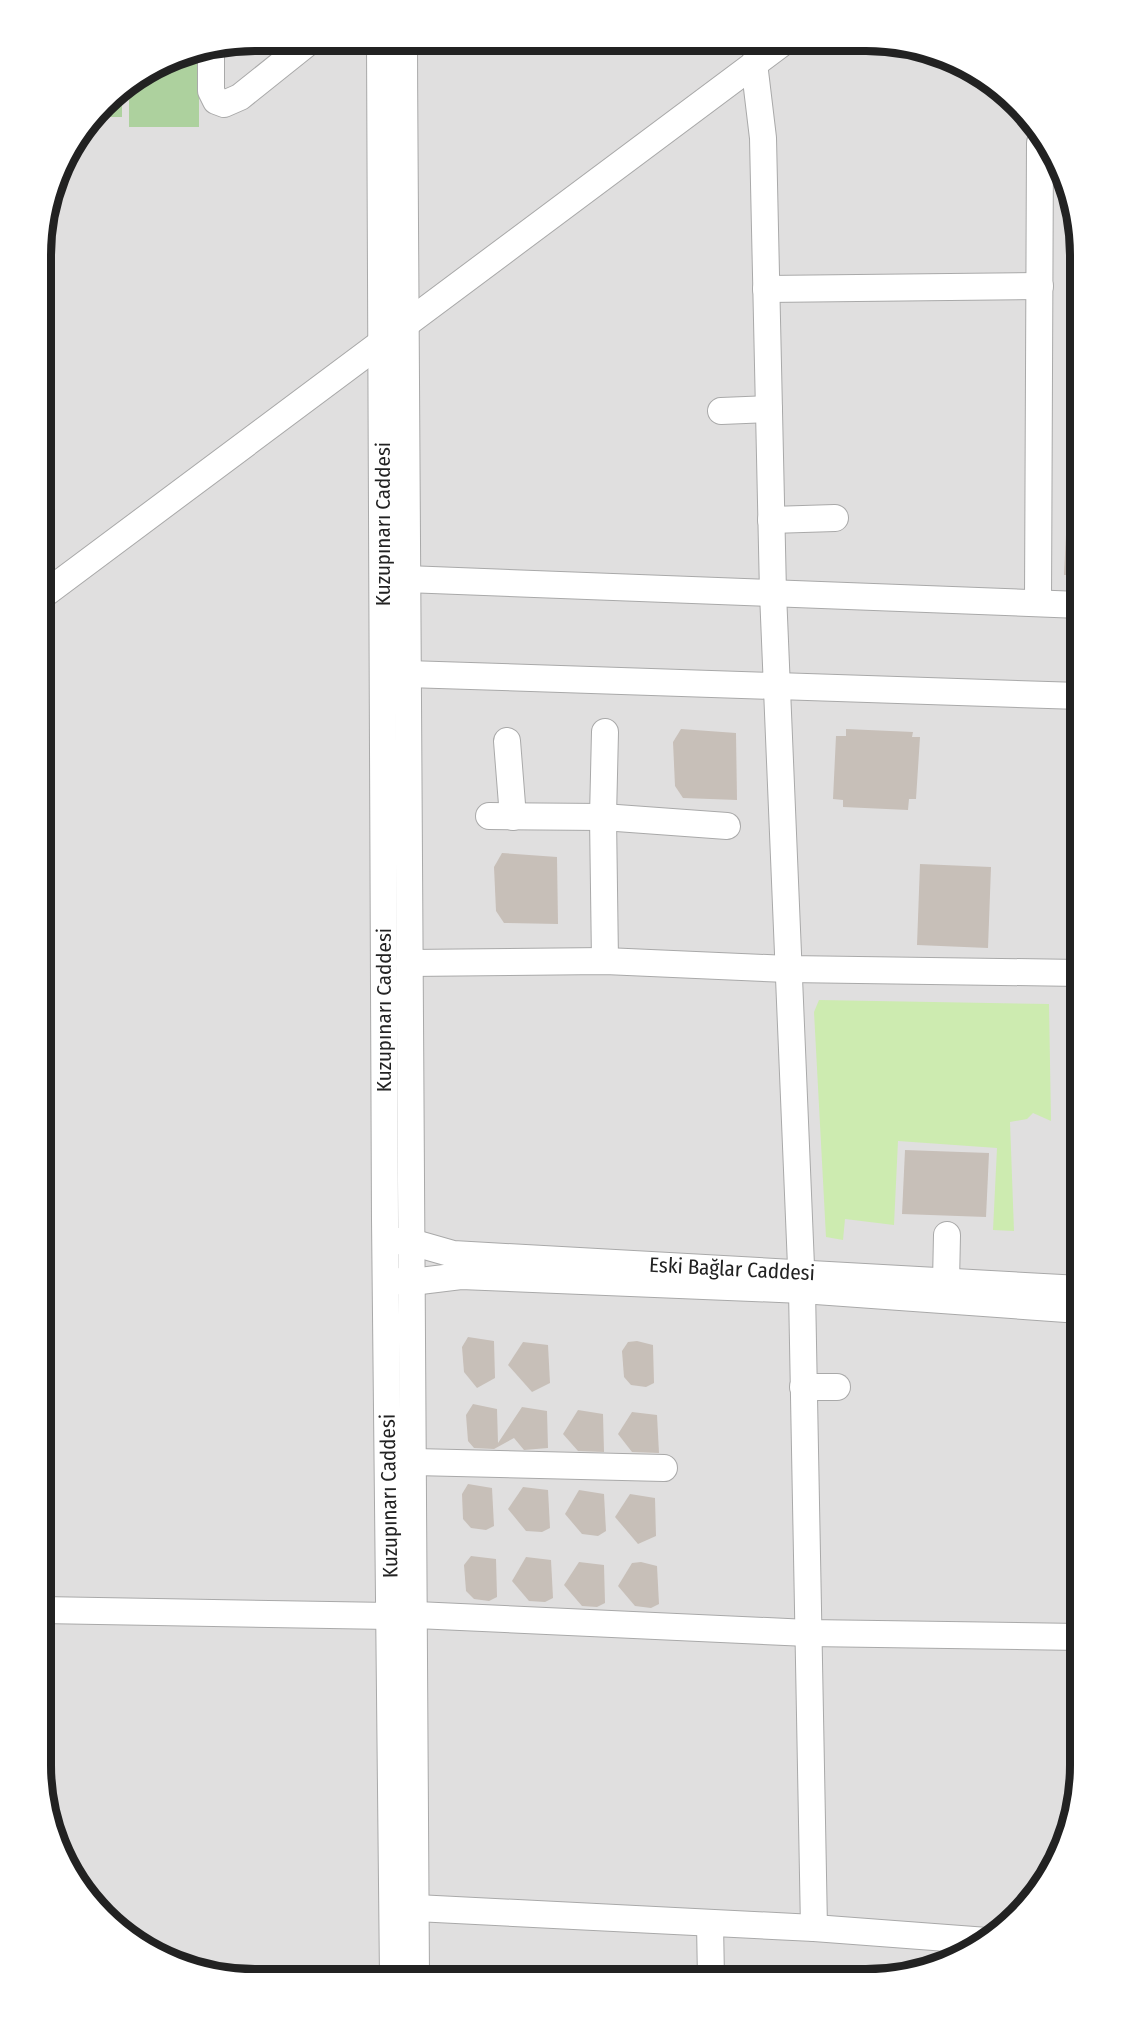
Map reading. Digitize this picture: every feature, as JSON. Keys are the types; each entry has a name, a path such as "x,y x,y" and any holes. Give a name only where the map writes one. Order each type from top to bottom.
{"street":[{"path":"211,56 212,91 216,101 224,104 240,97 298,51"},
{"name":"Kuzupınarı Caddesi","path":"380,51 385,1240 393,1969"},
{"name":"Kuzupınarı Caddesi","path":"404,51 411,1242 416,1615 416,1969"},
{"path":"51,589 771,51"},
{"path":"754,63 763,138 773,593 779,688 801,1281 814,1928"},
{"path":"1038,603 1040,149"},
{"path":"766,289 1040,286"},
{"path":"721,411 769,409"},
{"path":"771,520 835,518"},
{"path":"406,579 1070,605"},
{"path":"407,674 779,688 1070,696"},
{"path":"605,732 603,817 605,961"},
{"path":"507,741 501,816 603,817 727,826"},
{"path":"409,963 605,961 788,969 1070,973"},
{"path":"946,1282 947,1235"},
{"name":"Eski Bağlar Caddesi","path":"385,1240 411,1242 453,1254 801,1281 1070,1309"},
{"name":"Eski Bağlar Caddesi","path":"386,1280 412,1282 461,1276 946,1282 1070,1288"},
{"path":"804,1387 837,1387"},
{"path":"414,1462 664,1468"},
{"path":"51,1610 390,1616"},
{"path":"416,1615 808,1633 1070,1637"},
{"path":"416,1908 814,1928 971,1940"},
{"path":"710,1924 711,1969"}],"shaded area":[{"path":"255,51 866,51 906,55 956,72 979,85 1001,102 1036,142 1059,189 1066,215 1070,255 1070,1779 1059,1831 1043,1867 1028,1889 1010,1909 979,1935 932,1958 893,1967 866,1969 255,1969 228,1967 202,1962 177,1953 153,1942 131,1927 111,1909 85,1878 62,1831 51,1779 51,255 53,228 62,189 78,153 102,120 120,102 153,78 177,67 228,53"}],"green space":[{"path":"199,59 199,127 129,127 129,95 153,78"},
{"path":"122,100 122,117 105,117"},
{"path":"819,1000 1049,1004 1051,1121 1033,1113 1027,1119 1010,1122 1014,1231 993,1230 997,1148 898,1141 894,1225 845,1219 843,1240 826,1237 814,1012"}],"building":[{"path":"1069,475 1070,575 1064,575"},
{"path":"681,729 736,733 737,800 683,798 675,786 673,742"},
{"path":"846,729 913,732 912,737 920,737 916,799 909,799 908,810 843,807 843,800 833,799 836,736 846,736"},
{"path":"502,853 557,857 558,924 504,923 496,911 494,867"},
{"path":"920,864 991,867 988,948 917,945"},
{"path":"905,1150 989,1153 986,1217 902,1214"},
{"path":"468,1337 494,1341 495,1378 477,1388 464,1372 462,1347"},
{"path":"637,1341 653,1345 654,1383 646,1387 631,1385 624,1377 622,1351 628,1342"},
{"path":"523,1342 548,1345 550,1383 532,1392 508,1365"},
{"path":"473,1404 497,1409 498,1443 522,1407 547,1411 548,1448 524,1450 514,1438 494,1449 474,1448 468,1441 466,1415"},
{"path":"578,1410 603,1414 604,1452 578,1451 563,1434"},
{"path":"632,1412 657,1415 659,1453 632,1452 618,1434"},
{"path":"468,1484 492,1488 494,1526 486,1530 471,1528 463,1519 462,1494"},
{"path":"523,1487 548,1490 550,1528 542,1532 526,1531 508,1509"},
{"path":"579,1490 604,1494 606,1531 598,1536 582,1534 565,1514"},
{"path":"630,1494 655,1498 656,1536 638,1544 615,1517"},
{"path":"471,1556 496,1559 497,1597 489,1601 474,1599 466,1591 464,1565"},
{"path":"526,1557 551,1560 553,1598 545,1602 529,1601 512,1581"},
{"path":"579,1562 604,1565 605,1603 597,1607 582,1606 564,1585"},
{"path":"641,1562 657,1566 659,1604 651,1608 635,1606 618,1586 632,1563"}]}
